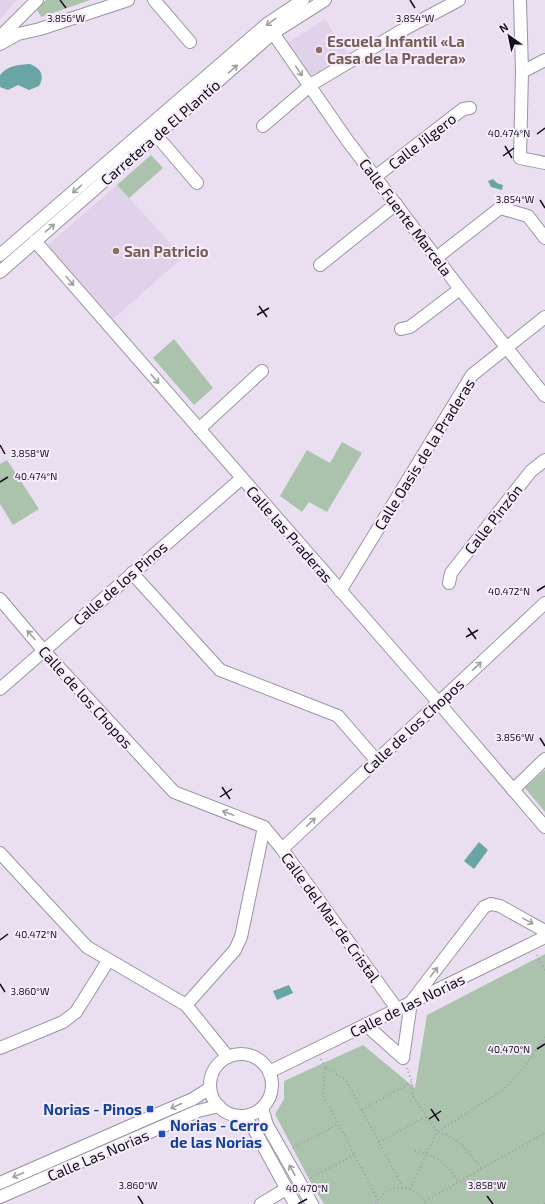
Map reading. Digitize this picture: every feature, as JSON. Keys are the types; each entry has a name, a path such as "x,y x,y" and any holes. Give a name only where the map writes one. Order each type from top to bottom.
{"street":[{"path":"0,44 18,34 40,29 128,0"},
{"path":"154,0 190,42"},
{"name":"Carretera de El Plantío","path":"0,255 267,24 303,0"},
{"name":"Carretera de El Plantío","path":"0,272 273,33 325,0"},
{"path":"263,126 309,86 401,31 459,0"},
{"path":"520,0 522,72 520,158 545,163"},
{"path":"33,4 30,21 40,29"},
{"path":"0,37 33,4"},
{"name":"Calle Fuente Marcela","path":"273,33 309,86 375,177 460,289 508,347 545,396"},
{"path":"522,72 545,60"},
{"name":"Calle Jilgero","path":"375,177 462,109 470,108"},
{"path":"156,135 197,183"},
{"path":"320,265 396,204"},
{"path":"436,258 500,208 528,216 545,238"},
{"name":"Calle las Praderas","path":"35,241 438,702 545,827"},
{"path":"400,329 410,327 460,289"},
{"name":"Calle Oasis de la Praderas","path":"340,591 472,375 545,317"},
{"path":"199,429 262,371"},
{"name":"Calle Pinzón","path":"449,583 451,573 531,471 545,460"},
{"name":"Calle de los Pinos","path":"0,689 242,478"},
{"path":"132,573 220,670 338,716 376,760"},
{"name":"Calle de los Chopos","path":"0,599 43,650 174,792 264,827"},
{"name":"Calle de los Chopos","path":"282,849 545,603"},
{"path":"512,790 545,759"},
{"path":"186,1005 235,950 241,938 264,827"},
{"name":"Calle del Mar de Cristal","path":"264,827 282,849 397,1009"},
{"path":"0,853 87,948 186,1005 228,1057"},
{"path":"403,1058 410,1002 484,907 490,904 500,906 545,931"},
{"name":"Calle de las Norias","path":"269,1072 545,937"},
{"path":"0,1048 63,1022 76,1012 108,961"},
{"path":"366,1025 403,1058"},
{"path":"237,1054 247,1054 264,1064 269,1072 272,1081 272,1091 262,1108 244,1116 234,1115 219,1106 213,1098 210,1088 214,1070 228,1057 237,1054"},
{"path":"0,1183 193,1099 210,1088"},
{"name":"Calle Las Norias","path":"1,1198 198,1111 219,1106"},
{"path":"262,1108 267,1125 312,1204"},
{"path":"244,1116 255,1131 295,1204"},
{"path":"261,1204 286,1189"}],"path":[{"path":"537,955 545,971"},
{"path":"410,1189 437,1132 503,1090 525,1066 545,1037"},
{"path":"403,1058 412,1082 413,1096 437,1132 448,1135 463,1146 482,1168"},
{"path":"378,1200 323,1095 325,1067 346,1080 403,1188"},
{"path":"362,1110 412,1082"},
{"path":"379,1142 427,1116"},
{"path":"283,1154 338,1124"},
{"path":"376,1204 378,1200 389,1191 403,1188 410,1189 418,1194 425,1203 482,1168 545,1133"},
{"path":"415,1151 427,1154 441,1162 458,1182"},
{"path":"300,1183 354,1155"}],"shaded area":[{"path":"0,0 17,0 0,19"},
{"path":"46,0 90,0 41,17 37,10"},
{"name":"Escuela Infantil «La Casa de la Pradera»","path":"325,19 350,58 316,78 310,77 288,43"},
{"path":"30,64 37,68 41,73 42,79 39,86 29,90 18,85 8,90 0,87 0,75 6,69 14,66"},
{"path":"151,155 163,168 129,198 117,185"},
{"path":"493,179 497,183 503,185 502,190 491,187 488,181"},
{"name":"San Patricio","path":"117,185 183,257 113,319 48,245"},
{"path":"174,339 213,388 194,405 153,358"},
{"path":"342,442 362,453 327,512 309,502 302,512 280,496 307,450 330,463"},
{"path":"7,460 39,509 13,525 0,504 0,464"},
{"path":"545,770 545,812 525,788"},
{"path":"479,842 488,850 474,869 464,861"},
{"path":"545,954 545,1204 324,1204 311,1183 275,1114 284,1099 284,1081 363,1045 415,1088 427,1015"},
{"path":"289,985 293,993 277,1000 273,991"}],"place":[{"name":"Escuela Infantil «La Casa de la Pradera»","path":"319,50"},
{"name":"San Patricio","path":"116,251"},
{"name":"Norias - Pinos","path":"150,1109"},
{"name":"Norias - Cerro de las Norias","path":"162,1134"}]}
